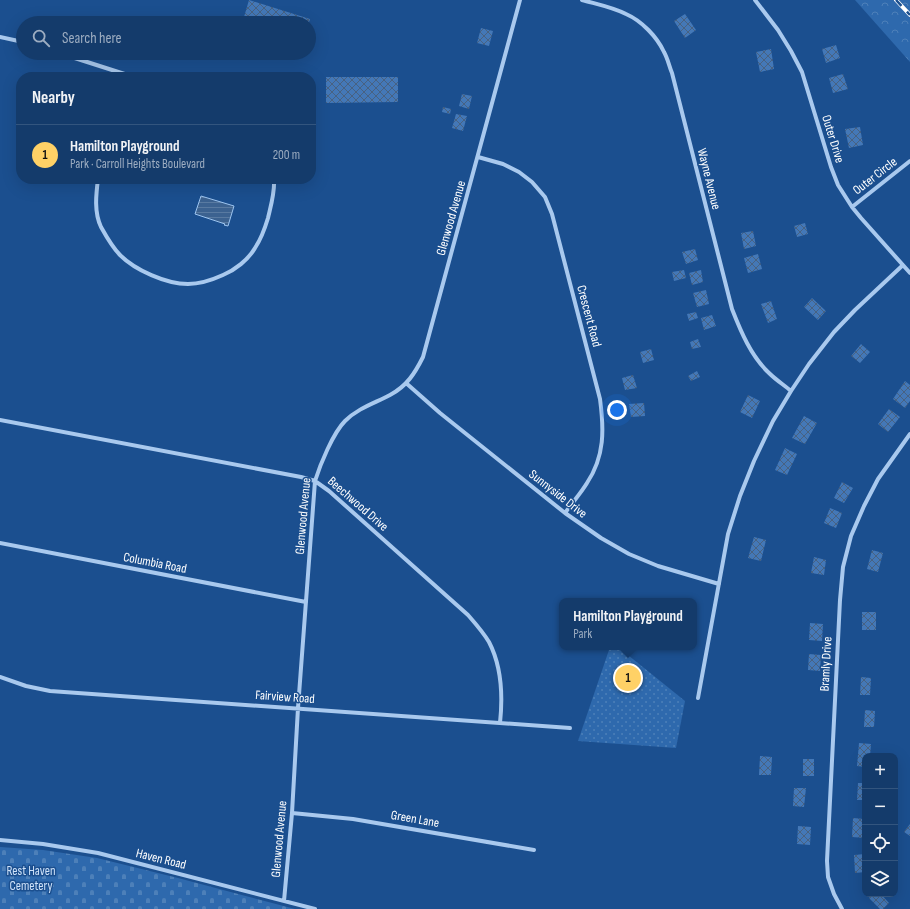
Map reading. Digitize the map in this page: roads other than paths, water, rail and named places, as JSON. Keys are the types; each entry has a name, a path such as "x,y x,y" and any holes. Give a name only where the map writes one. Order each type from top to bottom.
{"street":[{"name":"Glenwood Avenue","path":"284,901 292,813 298,708 315,481 319,467 344,421 358,410 391,395 406,383 416,370 423,357 520,0"},
{"name":"Wayne Avenue","path":"582,0 626,14 642,24 654,36 664,52 672,73 732,309 739,329 757,360 769,373 791,391"},
{"name":"Outer Drive","path":"755,0 778,30 802,72 838,186 861,218 910,273"},
{"path":"0,37 16,40"},
{"path":"81,60 118,72"},
{"name":"Crescent Road","path":"478,157 503,164 519,172 532,182 545,197 552,214 600,399 603,421 602,441 597,465 588,482 565,512"},
{"name":"Outer Circle","path":"852,207 910,161"},
{"path":"98,184 96,202 101,226 111,244 120,254 132,265 150,274 174,283 188,284 200,283 228,273 240,265 255,248 264,230 273,200 275,184"},
{"path":"698,698 728,534 740,496 763,441 791,391 834,332 903,265"},
{"name":"Sunnyside Drive","path":"406,383 440,413 565,512 601,538 629,554 658,566 719,584"},
{"name":"Beechwood Drive","path":"0,420 315,481 329,491 468,615 478,626 488,641 500,671 502,705 500,723"},
{"name":"Bramly Drive","path":"842,909 834,894 828,877 827,861 843,566 852,536 864,506 878,479 910,434"},
{"name":"Columbia Road","path":"0,543 306,602"},
{"name":"Fairview Road","path":"0,677 26,686 50,691 570,728"},
{"name":"Green Lane","path":"292,813 353,818 534,850"},
{"name":"Haven Road","path":"0,840 16,840 98,853 315,909"}],"railway":[{"path":"896,0 910,15"}],"place":[{"name":"Hamilton Playground","path":"628,678"}],"park label":[{"name":"Rest Haven Cemetery","path":"31,878"}]}
